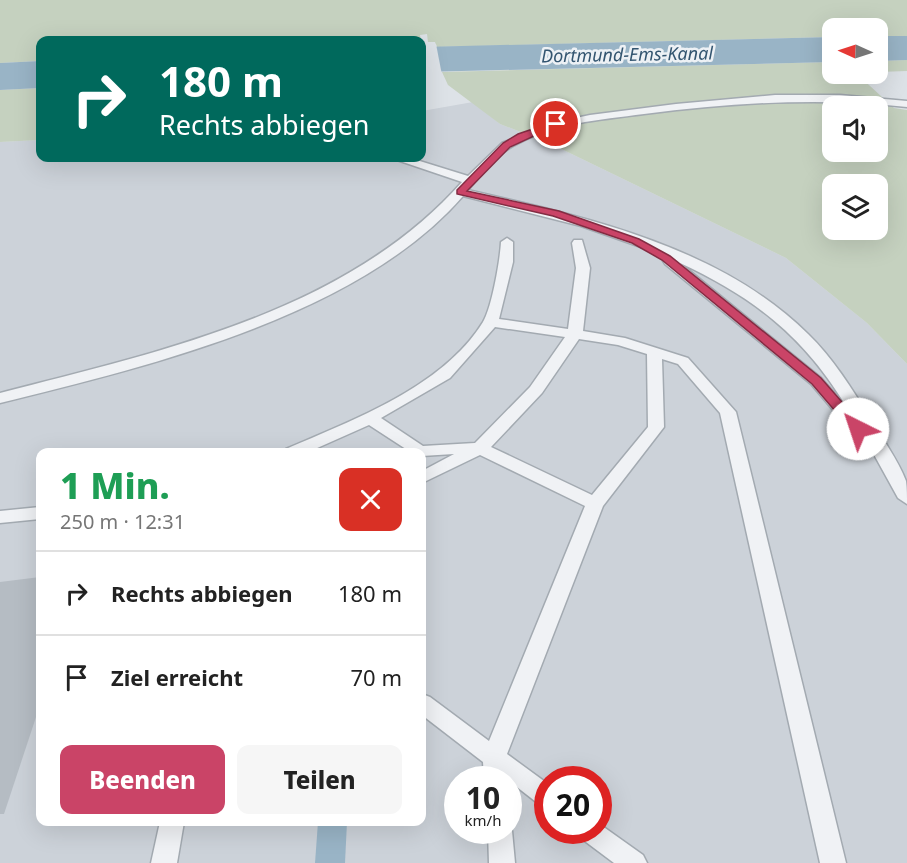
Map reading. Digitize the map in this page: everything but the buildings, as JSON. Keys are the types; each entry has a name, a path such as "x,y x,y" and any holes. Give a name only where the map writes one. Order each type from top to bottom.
{"lane":[{"path":"0,398 180,350 262,320 328,288 382,258 425,228 497,152 521,136 556,124 728,99 774,96 826,96 907,104"},
{"path":"413,162 470,181"},
{"path":"460,192 556,213 635,241 715,274 761,301 805,338 836,376 907,498"},
{"path":"635,241 666,258 816,381 885,461"},
{"path":"303,448 370,418 444,375 491,322 506,262 507,242"},
{"path":"426,476 480,448 536,390 574,334 583,268 578,243"},
{"path":"491,322 621,341 683,361 728,412 833,863"},
{"path":"496,766 595,504 656,428 654,352"},
{"path":"370,418 415,448"},
{"path":"426,451 480,448 595,504"},
{"path":"0,517 36,513"},
{"path":"426,707 492,766"},
{"path":"164,863 171,826"},
{"path":"501,844 502,863"},
{"path":"608,844 634,863"}],"shaded area":[{"path":"473,102 500,124 549,143 786,258 867,323 907,364 907,863 0,863 0,142 36,140 36,162 426,162 426,110"}],"green space":[{"path":"0,0 907,0 907,36 888,36 888,18 822,18 822,37 437,47 435,42 428,42 427,34 420,36 36,36 36,61 0,63"},
{"path":"907,60 907,71 888,72 888,61"},
{"path":"822,62 822,84 868,84 881,96 822,96 822,162 888,162 888,102 894,108 907,110 907,364 867,323 786,258 549,143 500,124 448,85 442,72"},
{"path":"36,88 36,140 0,142 0,90"}],"water":[{"path":"888,36 907,36 907,60 888,61"},
{"name":"Dortmund-Ems-Kanal","path":"822,37 822,62 426,72 426,47"},
{"path":"36,61 36,88 0,90 0,63"},
{"path":"318,826 347,826 345,863 315,863"}],"pier":[{"path":"426,44 436,44 442,75 426,75"}],"route":[{"path":"556,124 521,136 506,145 460,192 556,213 635,241 666,258 816,381 858,429"}]}
